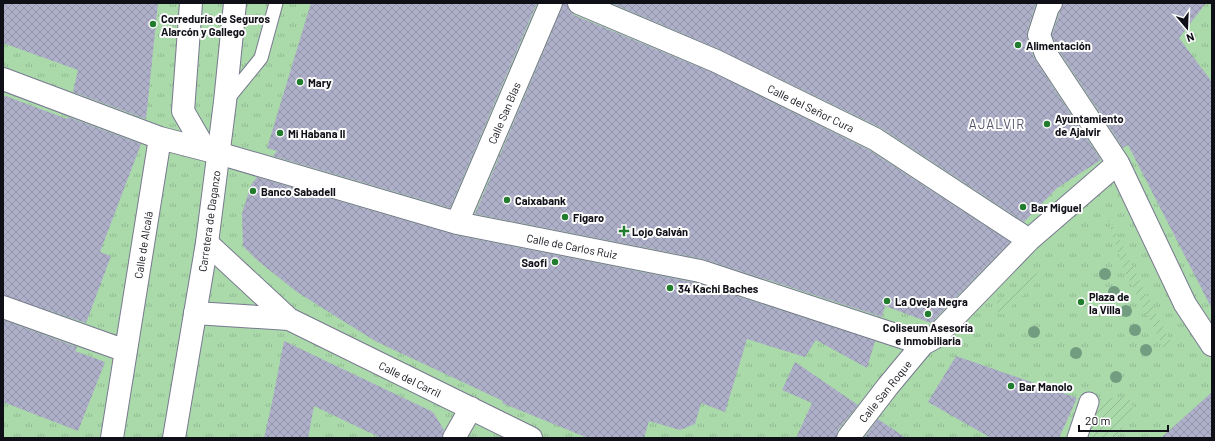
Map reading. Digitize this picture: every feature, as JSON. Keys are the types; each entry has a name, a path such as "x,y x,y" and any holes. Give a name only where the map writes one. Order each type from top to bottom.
{"street":[{"path":"192,3 183,111 212,151"},
{"name":"Carretera de Daganzo","path":"174,438 207,243 212,151 225,102 235,3"},
{"name":"Calle San Blas","path":"457,223 551,3"},
{"name":"Calle del Señor Cura","path":"579,3 716,61 876,139 1029,240"},
{"path":"1051,3 1048,7 1039,35 1046,54 1118,162 1185,304 1212,345"},
{"path":"3,79 160,138 212,151"},
{"name":"Calle de Alcalá","path":"112,438 160,138"},
{"name":"Calle de Carlos Ruiz","path":"212,151 457,223 700,271 923,344"},
{"path":"923,344 934,338 1029,240 1118,162"},
{"name":"Calle del Carril","path":"207,243 289,319 532,438"},
{"path":"3,307 126,351"},
{"name":"Calle del Carril","path":"195,313 289,319"},
{"name":"Calle San Roque","path":"848,438 923,344"},
{"path":"1077,438 1089,402"},
{"path":"454,438 471,408"}],"lane":[{"path":"225,102 261,58 276,3"}],"green space":[{"path":"3,3 1212,3 1212,438 3,438"},
{"path":"1106,213 1171,343 1164,348 1123,268"},
{"path":"1044,268 1047,273 1002,315 998,312 997,302"},
{"path":"1128,396 1133,406 1117,438 1084,438 1100,399"}],"building":[{"path":"3,3 158,3 146,119 73,92 78,70 3,43"},
{"path":"311,3 537,3 450,208 273,156 277,151 267,148"},
{"path":"563,3 567,3 569,10 574,15 711,72 869,150 1010,242 931,323 885,306 882,317 703,259 475,214"},
{"path":"611,3 1036,3 1027,32 1027,39 1034,58 1101,160 1057,188 1024,222 881,128 721,50"},
{"path":"1063,3 1206,3 1179,38 1212,82 1212,309 1128,145 1123,148 1057,48 1052,35"},
{"path":"3,95 67,119 68,117 141,144 100,252 111,256 86,323 3,295"},
{"path":"257,177 455,235 697,283 875,341 867,368 816,340 805,357 747,339 725,412 701,403 695,424 680,430 649,421 644,438 588,438 502,403 503,401 375,341 297,292 258,261 243,246 242,213 251,185"},
{"path":"3,320 77,347 75,351 105,362 78,431 3,402"},
{"path":"284,341 433,412 444,430 442,438 381,438 314,406 308,438 264,438"},
{"path":"956,356 1077,398 1059,438 991,438 928,402"},
{"path":"795,362 858,405 838,430 836,438 796,438 812,403 782,390"},
{"path":"1212,392 1212,438 1161,438"},
{"path":"878,419 906,438 864,438"}],"place":[{"name":"Correduría de Seguros Alarcón y Gallego","path":"153,24"},
{"name":"Alimentación","path":"1018,45"},
{"name":"Mary","path":"300,82"},
{"name":"Ayuntamiento de Ajalvir","path":"1047,124"},
{"name":"Mi Habana II","path":"280,133"},
{"name":"Banco Sabadell","path":"253,191"},
{"name":"Caixabank","path":"507,200"},
{"name":"Bar Miguel","path":"1023,207"},
{"name":"Figaro","path":"565,217"},
{"name":"Lojo Galván","path":"624,231"},
{"name":"Saofi","path":"555,262"},
{"name":"34 Kachi Baches","path":"670,288"},
{"name":"La Oveja Negra","path":"887,301"},
{"name":"Plaza de la Villa","path":"1081,302"},
{"name":"Coliseum Asesoría e Inmobiliaria","path":"928,314"},
{"name":"Bar Manolo","path":"1011,386"}],"district":[{"name":"AJALVIR","path":"997,124"}]}
